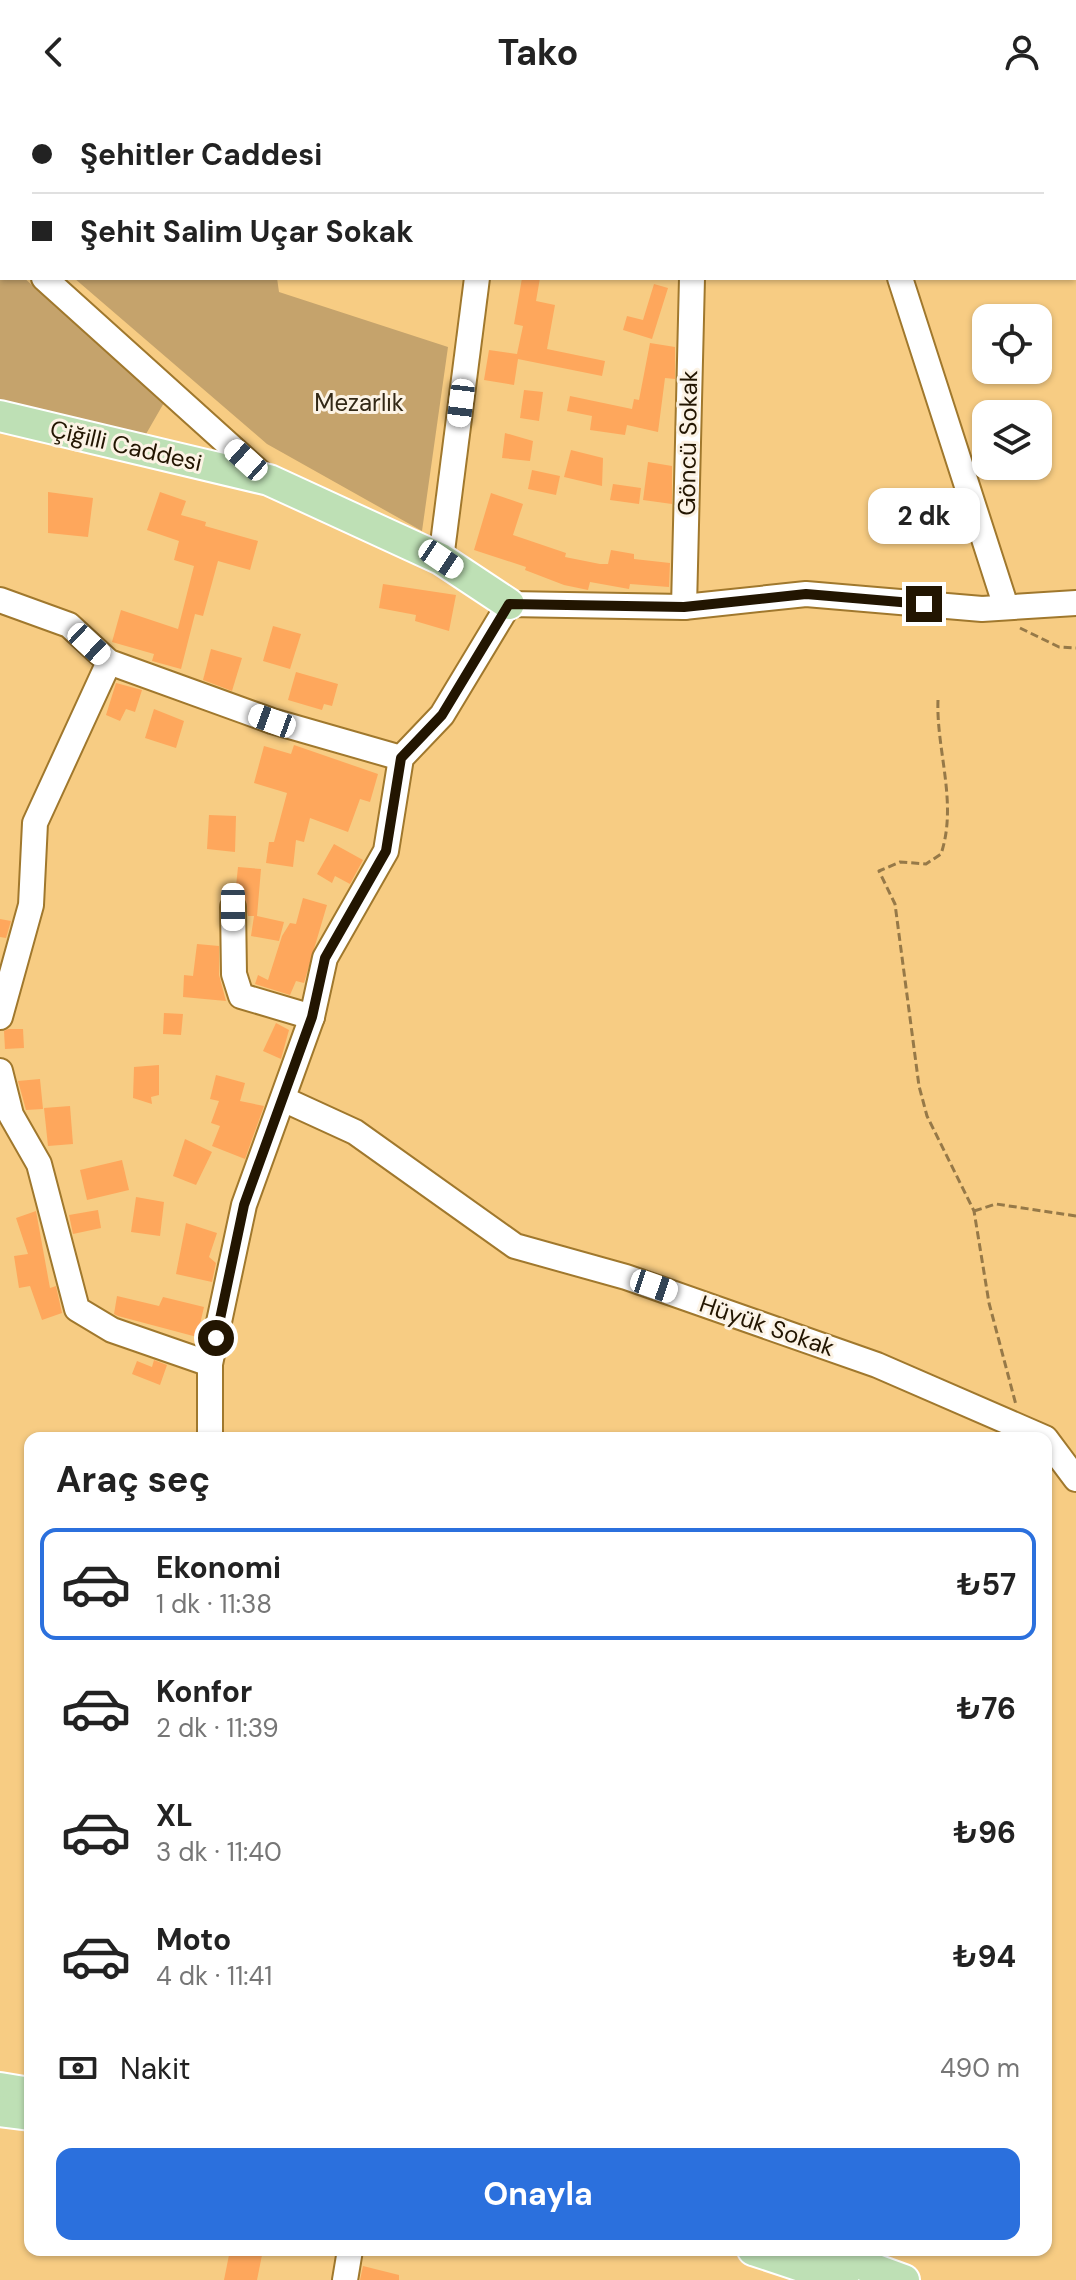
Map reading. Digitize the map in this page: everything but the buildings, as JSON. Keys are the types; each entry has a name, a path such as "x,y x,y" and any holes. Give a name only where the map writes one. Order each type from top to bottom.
{"main road":[{"name":"Çiğilli Caddesi","path":"0,416 269,480 441,559 509,604"},
{"path":"0,2088 24,2092"},
{"path":"0,2111 24,2114"},
{"path":"771,2256 843,2280"},
{"path":"838,2256 904,2280"}],"street":[{"path":"46,280 269,480"},
{"path":"441,559 477,280"},
{"name":"Göncü Sokak","path":"684,607 692,280"},
{"path":"901,280 994,608"},
{"path":"210,1432 210,1364 244,1205 312,1017 325,958 386,851 401,758 442,715 509,604 684,607 806,594 994,608 1076,603"},
{"path":"0,600 69,625 109,662 272,721 401,758"},
{"path":"0,1017 31,905 35,823 109,662"},
{"path":"233,907 234,974 241,996 312,1017"},
{"path":"0,1071 11,1115 39,1164 77,1309 85,1317 112,1330 210,1364"},
{"name":"Hüyük Sokak","path":"283,1099 355,1132 515,1246 626,1277 862,1360 1034,1432"},
{"name":"Hüyük Sokak","path":"1052,1446 1076,1479"},
{"path":"345,2280 349,2256"}],"path":[{"path":"994,608 1059,647 1076,648"},
{"path":"938,700 937,728 945,758 946,834 941,854 932,862 900,862 879,871 895,904 917,1071 927,1116 974,1211 989,1303 1022,1426"},
{"path":"974,1211 996,1204 1076,1216"}],"green space":[{"path":"0,280 26,280 165,401 142,441 0,407"},
{"name":"Mezarlık","path":"76,280 277,280 279,292 448,347 422,531 267,444"}],"route":[{"path":"216,1338 244,1205 312,1017 325,958 386,851 401,758 442,715 509,604 684,607 806,594 924,604"}]}
